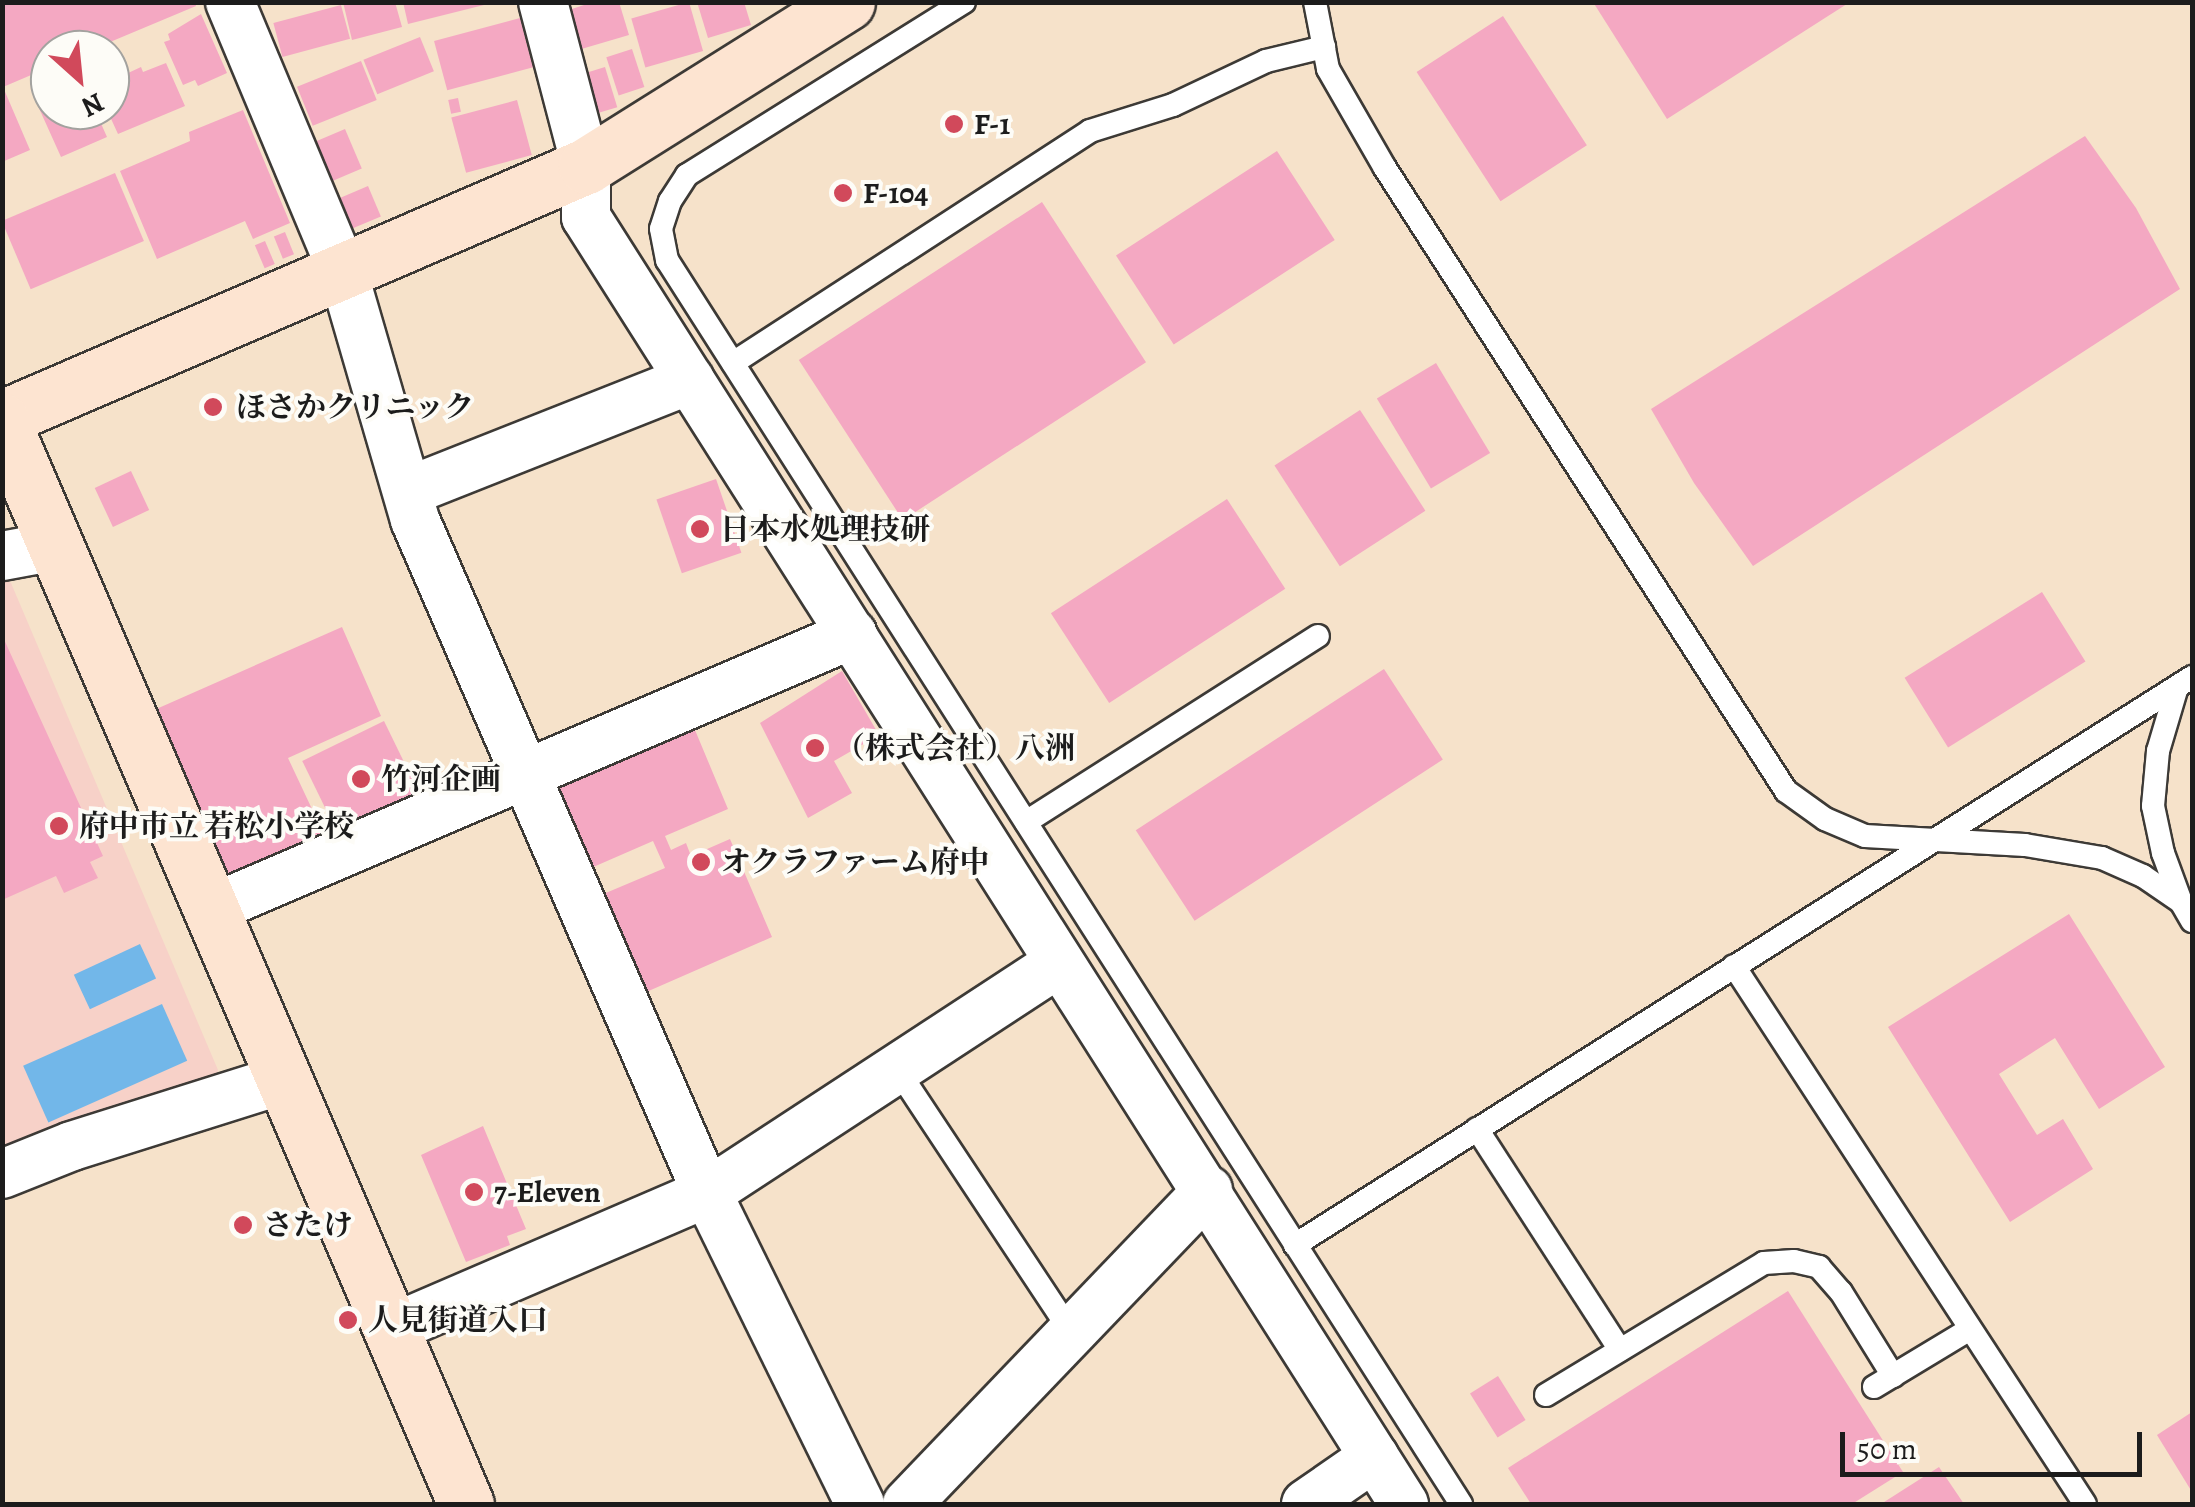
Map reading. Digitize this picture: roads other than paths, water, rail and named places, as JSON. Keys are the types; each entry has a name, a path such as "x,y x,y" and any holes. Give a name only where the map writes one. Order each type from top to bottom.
{"main road":[{"path":"466,1504 2,419 586,166 846,2"}],"street":[{"path":"230,2 343,272 415,520 707,1193 860,1504"},
{"path":"542,2 586,166 586,217 711,372 854,634 1404,1504"},
{"path":"409,490 711,372"},
{"path":"2,556 56,546"},
{"path":"211,908 854,634"},
{"path":"391,1329 707,1193 1059,963"},
{"path":"2,1174 72,1146 284,1080"},
{"path":"907,1504 1208,1190"},
{"path":"1306,1504 1374,1458"}],"lane":[{"path":"964,2 687,175 670,201 661,229 667,260 711,372 1026,822 1461,1504"},
{"path":"1314,2 1328,70 1420,225 1786,791 1825,818 1865,836 2025,845 2102,858 2143,876 2187,912"},
{"path":"711,372 1090,131 1172,105 1266,60 1324,47"},
{"path":"1026,822 1318,636"},
{"path":"1295,1244 2185,682"},
{"path":"2185,682 2158,752 2154,806 2163,853 2187,912"},
{"path":"1734,966 2085,1504"},
{"path":"897,1069 1070,1330"},
{"path":"1477,1129 1620,1350"},
{"path":"1546,1396 1764,1263 1794,1261 1819,1268 1842,1292 1883,1381 1970,1329"}],"water":[{"path":"140,944 156,978 90,1009 74,975"},
{"path":"162,1004 187,1061 48,1122 23,1066"}],"place":[{"name":"F-1","path":"954,124"},
{"name":"F-104","path":"843,193"},
{"name":"ほさかクリニック","path":"213,407"},
{"name":"日本水処理技研","path":"700,529"},
{"name":"（株式会社）八洲","path":"815,748"},
{"name":"竹河企画","path":"361,779"},
{"name":"府中市立 若松小学校","path":"59,826"},
{"name":"オクラファーム府中","path":"701,862"},
{"name":"7-Eleven","path":"474,1192"},
{"name":"さたけ","path":"243,1225"},
{"name":"人見街道入口","path":"348,1320"}]}
